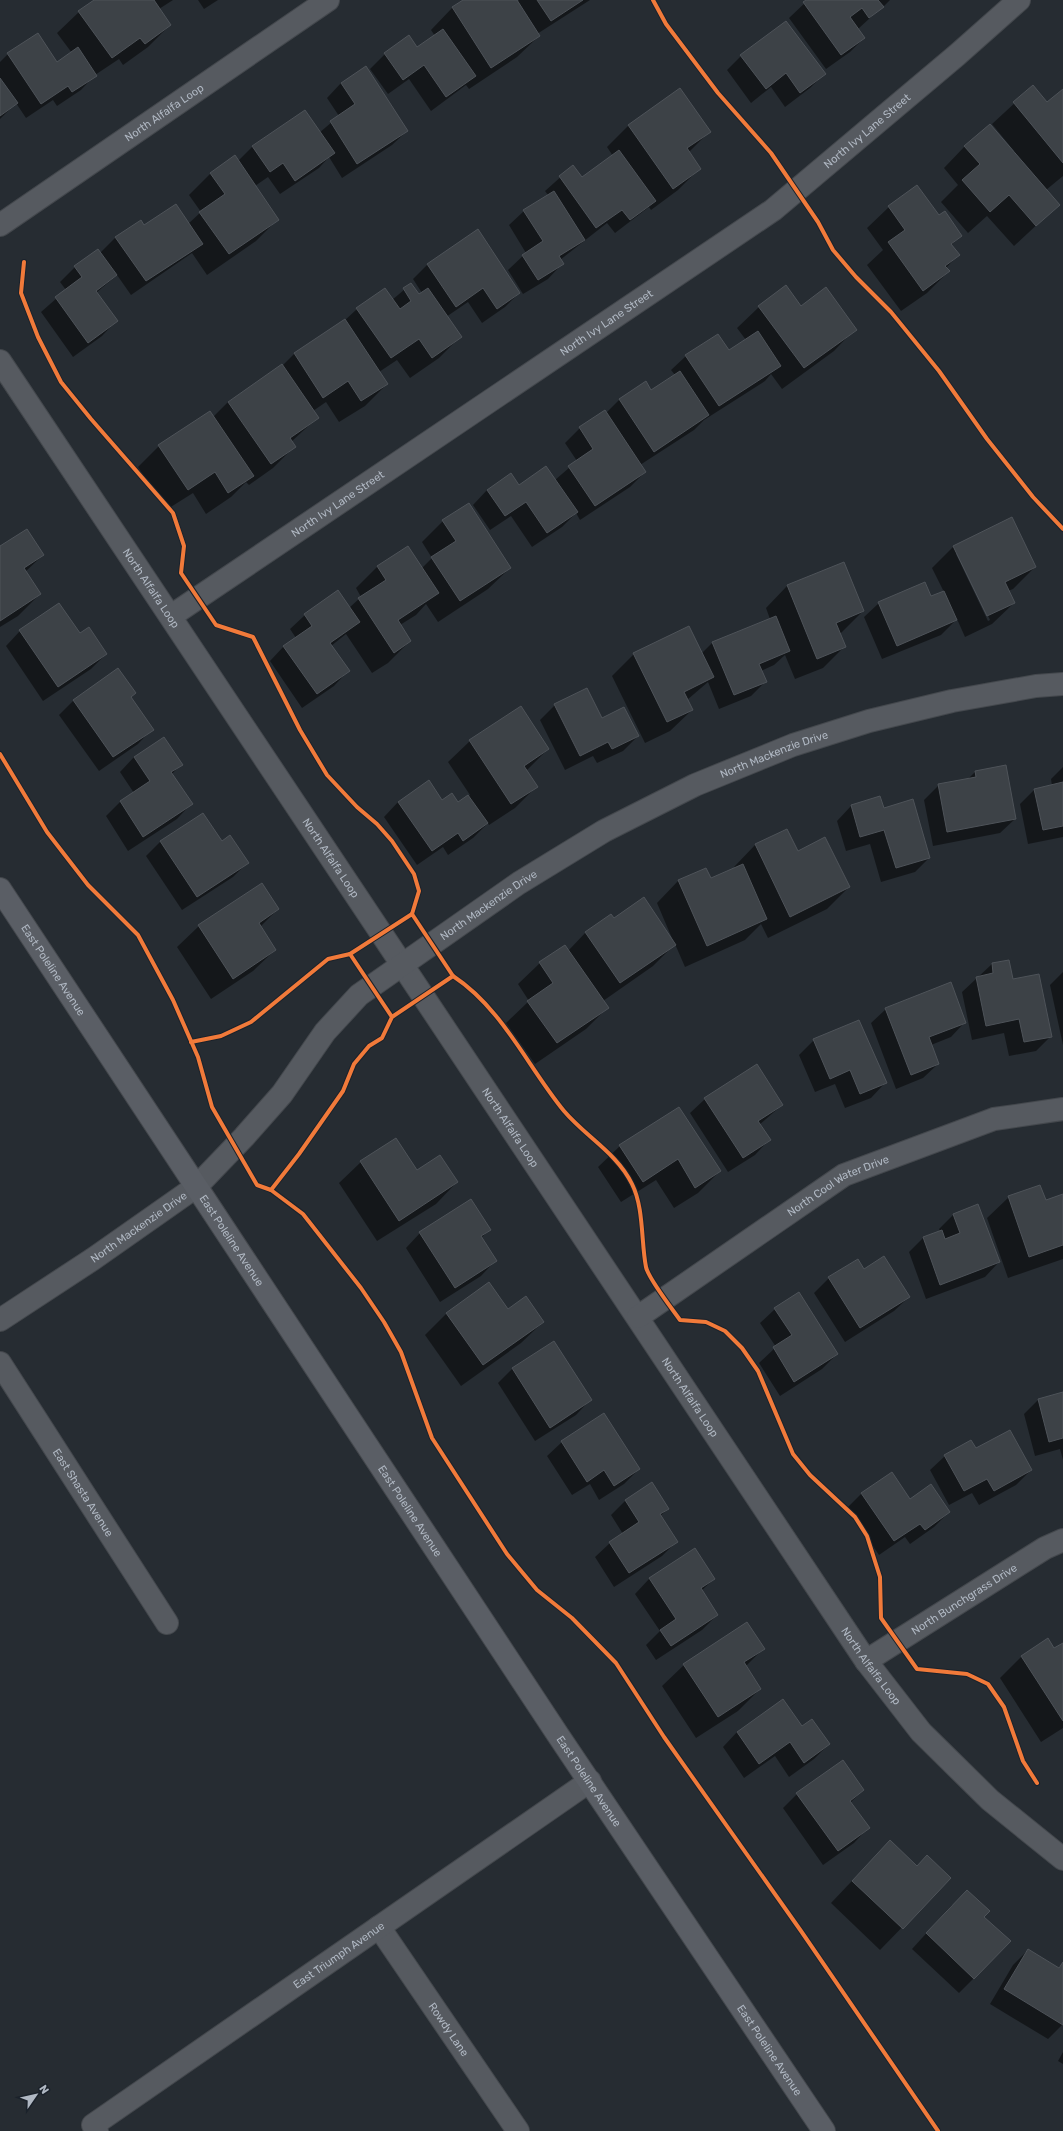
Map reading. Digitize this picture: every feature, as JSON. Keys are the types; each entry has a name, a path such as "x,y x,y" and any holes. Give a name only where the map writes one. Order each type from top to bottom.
{"main road":[{"name":"East Poleline Avenue","path":"0,889 590,1782 824,2131"}],"street":[{"name":"North Alfalfa Loop","path":"0,225 328,0"},
{"name":"North Ivy Lane Street","path":"171,616 773,210 951,60 1019,0"},
{"name":"North Alfalfa Loop","path":"0,361 866,1661 921,1732 990,1800 1063,1859"},
{"name":"North Mackenzie Drive","path":"0,1320 93,1259 197,1186 244,1137 282,1094 325,1032 358,995 519,883 604,831 694,785 793,745 869,721 952,701 1036,686 1063,684"},
{"name":"North Cool Water Drive","path":"638,1317 844,1175 994,1119 1063,1109"},
{"name":"East Shasta Avenue","path":"0,1363 167,1623"},
{"name":"North Bunchgrass Drive","path":"866,1661 1045,1548 1063,1540"},
{"name":"East Triumph Avenue","path":"97,2131 93,2125 590,1782"},
{"name":"Rowdy Lane","path":"379,1927 518,2131"}],"building":[{"path":"94,0 154,0 171,25 145,44 140,38 112,58 78,11"},
{"path":"463,0 517,0 540,36 491,68 452,7"},
{"path":"537,0 583,0 551,21"},
{"path":"806,0 878,0 884,7 869,18 862,8 850,17 865,38 841,55 803,2"},
{"path":"786,21 826,74 800,93 786,73 766,89 740,55"},
{"path":"443,29 476,76 446,97 424,65 403,80 384,53 409,35 417,47"},
{"path":"38,33 57,62 78,47 97,76 72,92 68,86 41,104 7,53"},
{"path":"366,66 408,131 357,164 330,121 355,104 341,83"},
{"path":"0,78 18,103 0,116"},
{"path":"1033,85 1047,102 1063,89 1063,163 1013,102"},
{"path":"680,88 711,132 687,148 701,169 673,189 628,125"},
{"path":"305,110 335,153 295,181 283,163 270,172 252,146"},
{"path":"990,124 1060,205 1036,226 1009,195 990,212 962,180 980,164 964,146"},
{"path":"619,150 656,201 630,220 622,210 596,228 559,176 573,165 582,177"},
{"path":"235,155 279,220 229,254 199,212 225,194 210,173"},
{"path":"917,185 939,215 945,211 962,236 951,244 960,255 945,266 950,271 923,291 888,242 905,230 888,206"},
{"path":"554,191 585,240 559,256 564,264 538,280 522,255 543,241 523,210"},
{"path":"176,204 203,244 146,281 115,237 141,220 144,225"},
{"path":"478,229 520,293 497,309 483,288 456,307 427,264"},
{"path":"98,249 117,275 96,291 118,321 88,343 55,297 82,277 74,266"},
{"path":"411,283 419,294 428,288 462,337 432,358 419,339 391,358 356,308 385,288 400,309 411,301 403,288"},
{"path":"786,285 801,306 826,287 857,330 804,368 758,306"},
{"path":"345,319 388,384 361,401 348,381 323,398 294,353"},
{"path":"758,331 781,366 719,406 685,355 718,334 729,350"},
{"path":"282,364 319,418 290,438 296,447 271,464 228,402"},
{"path":"680,371 709,415 654,452 619,399 646,381 651,390"},
{"path":"605,410 646,472 595,506 568,466 593,449 579,427"},
{"path":"210,411 254,476 228,493 215,472 188,490 158,445"},
{"path":"546,466 578,512 547,533 526,502 505,516 487,490 511,473 519,485"},
{"path":"469,503 511,568 460,601 431,557 456,541 442,520"},
{"path":"1012,517 1036,567 1005,582 1015,603 987,616 953,546"},
{"path":"27,529 44,555 24,568 41,594 0,621 0,546"},
{"path":"408,546 439,593 398,620 411,641 394,653 358,598 386,580 377,566"},
{"path":"844,562 864,611 836,623 846,647 817,659 787,585"},
{"path":"925,582 931,596 944,591 957,620 897,646 878,602"},
{"path":"338,590 360,622 330,643 350,671 317,694 283,646 312,626 304,614"},
{"path":"59,603 80,633 89,627 107,654 58,687 19,630"},
{"path":"776,616 790,651 759,664 767,682 734,695 712,642"},
{"path":"689,626 714,677 684,692 693,710 667,722 633,653"},
{"path":"118,668 136,693 131,697 154,730 113,757 73,700"},
{"path":"587,688 602,718 624,707 639,736 612,749 608,742 580,756 554,704"},
{"path":"521,706 549,749 524,766 538,787 511,804 469,740"},
{"path":"164,737 183,765 171,772 193,804 143,837 120,801 150,781 134,757"},
{"path":"1006,765 1016,819 947,832 938,784 976,777 975,771"},
{"path":"429,780 442,800 452,793 458,802 468,795 488,823 463,841 458,833 432,851 398,802"},
{"path":"1063,782 1063,826 1043,830 1034,789"},
{"path":"880,796 884,808 913,799 930,858 896,868 884,830 860,837 851,805"},
{"path":"203,813 222,841 230,835 249,863 197,897 160,841"},
{"path":"787,829 798,851 825,837 850,887 790,917 755,844"},
{"path":"743,864 767,919 707,946 678,880 706,868 711,878"},
{"path":"262,883 279,909 259,923 276,950 233,979 198,925"},
{"path":"644,897 676,945 620,983 585,932 611,914 614,918"},
{"path":"565,945 609,1008 557,1043 527,1001 553,983 539,962"},
{"path":"1009,960 1013,979 1039,974 1052,1037 1024,1042 1019,1019 986,1026 976,977 993,973 992,963"},
{"path":"951,982 966,1023 929,1037 939,1064 911,1075 885,1008"},
{"path":"859,1020 887,1083 860,1094 850,1070 830,1079 813,1039"},
{"path":"757,1064 783,1105 758,1121 771,1140 743,1158 704,1098"},
{"path":"679,1107 721,1171 695,1188 678,1159 643,1182 619,1145"},
{"path":"396,1138 417,1170 440,1155 458,1182 399,1221 360,1161"},
{"path":"1040,1185 1046,1200 1063,1194 1063,1245 1029,1257 1008,1196"},
{"path":"471,1199 491,1230 481,1236 497,1261 455,1288 419,1232"},
{"path":"978,1204 1000,1262 940,1285 923,1237 942,1230 945,1239 960,1233 953,1214"},
{"path":"884,1256 910,1297 860,1328 828,1277 858,1259 864,1269"},
{"path":"489,1282 508,1309 526,1296 544,1322 483,1365 446,1313"},
{"path":"799,1292 838,1354 794,1382 773,1347 792,1335 774,1308"},
{"path":"554,1341 592,1400 550,1428 512,1368"},
{"path":"1063,1392 1063,1438 1049,1442 1038,1399"},
{"path":"604,1413 640,1469 614,1486 604,1470 587,1482 561,1441"},
{"path":"1010,1430 1032,1470 994,1491 987,1479 964,1491 944,1455 971,1440 976,1448"},
{"path":"892,1472 910,1499 931,1484 950,1512 925,1530 920,1524 894,1541 861,1493"},
{"path":"652,1482 669,1509 660,1514 678,1542 629,1573 609,1542 639,1522 625,1500"},
{"path":"695,1548 715,1579 701,1588 718,1615 671,1646 660,1630 676,1619 649,1578"},
{"path":"747,1622 765,1649 744,1662 761,1689 718,1717 683,1664"},
{"path":"1048,1638 1054,1648 1063,1643 1063,1721 1021,1656"},
{"path":"783,1699 802,1726 812,1719 830,1744 804,1763 790,1742 759,1764 737,1732"},
{"path":"843,1760 864,1790 850,1801 870,1828 838,1851 796,1793"},
{"path":"890,1840 917,1866 927,1855 951,1878 903,1929 852,1881"},
{"path":"967,1890 990,1911 984,1917 1011,1941 974,1979 926,1933"},
{"path":"1028,1949 1059,1968 1063,1962 1063,2025 1004,1989"}],"cycle path":[{"path":"653,0 666,24 718,93 771,153 818,222 833,250 856,277 891,312 939,371 987,439 1033,497 1063,529"},
{"path":"24,262 21,293 38,337 61,382 91,419 173,513 184,546 181,573 216,625 253,637 300,730 327,775 357,807 377,824 392,841 414,874 419,891 412,914"},
{"path":"0,754 47,832 88,885 138,935 173,1000 198,1057 212,1107 257,1185 271,1190"},
{"path":"392,1017 350,954 412,914 453,976 392,1017 382,1038 369,1046 354,1064 343,1091 299,1154 271,1190 303,1214 361,1288 384,1322 401,1352 432,1438 507,1554 537,1590 572,1618 616,1663 664,1737 801,1931 938,2131"},
{"path":"191,1042 221,1036 251,1022 328,959 350,954"},
{"path":"453,976 471,989 500,1021 564,1111 610,1154 626,1173 636,1193 639,1204 644,1257 651,1279 680,1320 706,1322 725,1331 742,1348 758,1371 793,1454 810,1475 855,1517 867,1536 880,1577 881,1618 917,1669 967,1674 988,1684 1004,1707 1023,1761 1037,1783"}]}
